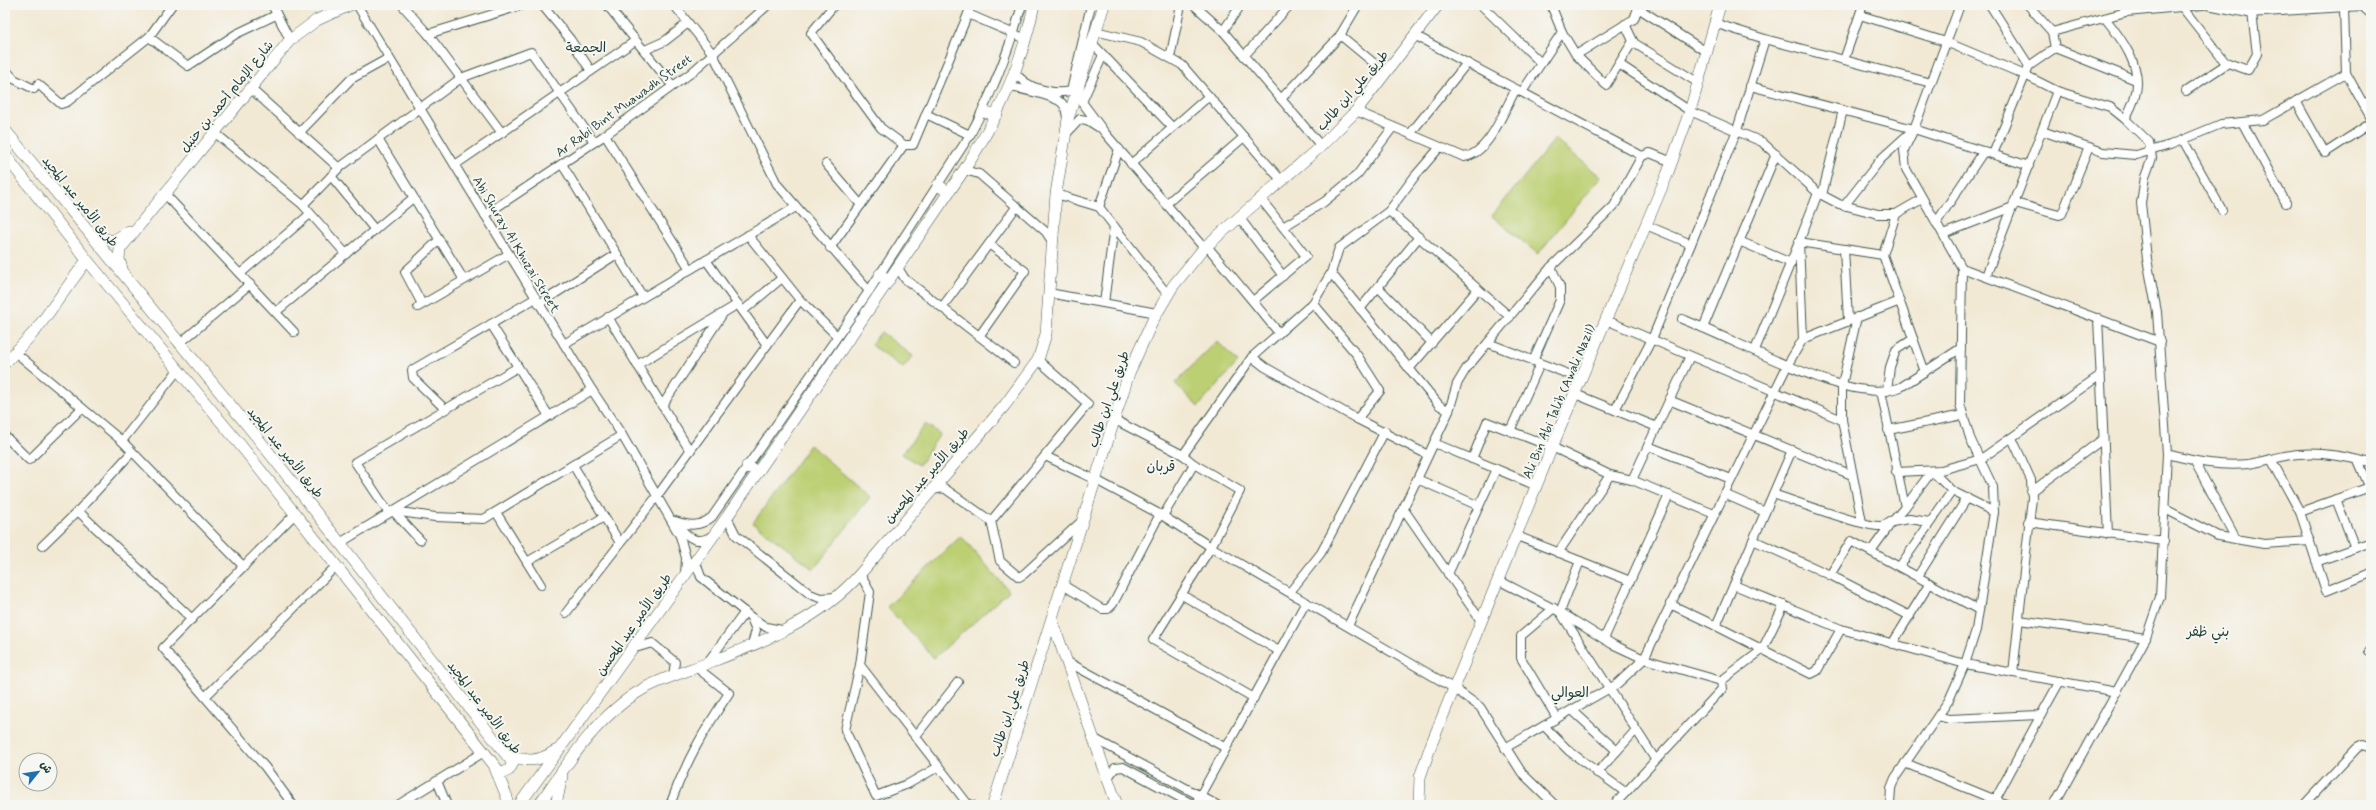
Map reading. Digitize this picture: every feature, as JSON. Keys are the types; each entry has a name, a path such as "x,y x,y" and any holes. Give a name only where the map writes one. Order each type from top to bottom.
{"main road":[{"name":"شارع الإمام أحمد بن حنبل","path":"139,224 290,40 317,20 350,5"},
{"name":"طريق الأمير عبد المحسن","path":"519,805 727,517 758,472 884,278 897,266 964,170 982,142 997,114 1026,39 1034,5"},
{"name":"طريق الأمير عبد المحسن","path":"539,805 593,730 617,706 644,688 805,621 836,597 860,574 1005,405 1038,360 1046,334 1056,194 1068,119 1076,89 1104,5"},
{"name":"طريق علي ابن طالب","path":"993,805 1129,373 1157,313 1205,247 1321,146 1356,111 1416,36 1438,5"},
{"name":"Ali Bin Abi Talib (Awali Nazil)","path":"1419,805 1420,778 1431,744 1455,689 1552,447 1672,162 1690,111 1720,5"},
{"path":"983,112 997,114"},
{"name":"طريق الأمير عبد المجيد","path":"5,130 256,436 505,753 513,764 509,770 501,774 242,447 87,260 5,155"},
{"path":"938,185 948,192"},
{"path":"91,235 113,241 122,237 139,224"},
{"path":"125,278 119,259 120,249 139,224"},
{"path":"5,364 36,330 87,260"},
{"path":"242,447 256,436"},
{"path":"747,466 758,472"},
{"path":"1052,620 1117,805"},
{"path":"505,753 526,761 536,761 546,757 560,747"},
{"path":"492,762 507,797 507,805"},
{"path":"556,805 564,770"}],"street":[{"path":"5,69 14,79 36,86 61,104 67,102 149,37 172,5"},
{"path":"272,5 290,40"},
{"name":"Abi Shuray Al Khuzai Street","path":"357,5 537,301 592,390 622,435 656,496"},
{"path":"402,5 428,34 502,133"},
{"path":"428,34 523,5"},
{"path":"542,5 570,39 591,71"},
{"path":"607,5 635,41 645,50 672,86"},
{"name":"Ar Rabi Bint Muawadh Street","path":"485,215 605,135 672,86 713,54 768,5"},
{"path":"834,5 812,33 881,128 904,145 913,145 971,5"},
{"path":"675,521 694,525 704,524 712,517 869,291 884,278 938,185 983,112 1014,34 1022,5"},
{"path":"1091,5 1076,89 1082,102 1131,164 1253,301 1279,333"},
{"path":"1170,58 1182,5"},
{"path":"1194,5 1223,31 1321,146"},
{"path":"1223,31 1241,5"},
{"path":"1244,56 1290,5"},
{"path":"1281,98 1340,35 1358,5"},
{"path":"1481,5 1541,63"},
{"path":"1551,5 1562,32 1576,55 1606,85 1633,41"},
{"path":"1844,60 1863,5"},
{"path":"1890,805 1891,788 1905,763 1949,700 1965,664 1976,630 1994,512 1993,487 1970,438 1960,404 1962,268 1906,169 1904,150 1914,129 1960,5"},
{"path":"1990,5 2029,66"},
{"path":"2028,5 2052,32 2055,48"},
{"path":"2052,32 2126,12 2203,5"},
{"path":"2208,5 2252,13 2362,6 2371,14"},
{"path":"680,7 688,23 713,54 778,184 830,248 869,291"},
{"path":"1576,55 1634,19 1639,7 1706,51"},
{"path":"2182,7 2228,63 2248,70 2257,54 2252,13"},
{"path":"2344,8 2346,73 2371,118"},
{"path":"968,14 1026,39"},
{"path":"149,37 188,66 236,34 276,15"},
{"path":"1860,15 1946,42 2025,75 2057,91 2110,107 2149,142 2152,158 2145,177 2141,203 2160,342 2167,454 2164,541 2160,597 2146,638 2054,805"},
{"path":"2105,18 2126,44 2136,80 2136,96 2125,119"},
{"path":"645,50 665,41 688,23"},
{"path":"1714,23 1765,39 1931,83"},
{"path":"1625,24 1633,41 1697,82"},
{"path":"1096,31 1141,42 1182,65 1281,180"},
{"path":"1356,111 1464,157 1472,156 1484,146 1519,90 1541,63 1562,32"},
{"path":"1340,35 1386,73"},
{"path":"1416,36 1642,156"},
{"path":"1615,410 1652,339 1691,244 1737,130 1765,39"},
{"path":"455,165 635,41"},
{"path":"1092,43 1172,127"},
{"path":"1993,154 2029,66 2055,48"},
{"path":"2055,48 2136,80"},
{"path":"303,205 339,168 461,78 531,52 594,142"},
{"path":"1082,102 1103,55"},
{"path":"299,132 351,79 389,58"},
{"path":"1410,134 1467,63"},
{"path":"2186,91 2228,63"},
{"path":"1619,64 1690,111 1762,142 1820,194 1844,206 1878,214 1896,214 1922,199"},
{"path":"1014,70 1022,82 1056,93 1076,89"},
{"path":"2042,131 2103,152 2136,155 2183,140 2221,124 2263,120 2346,73"},
{"path":"1750,86 1914,129 2029,166"},
{"path":"1008,87 1020,88 1061,102 1066,109 1068,119"},
{"path":"250,88 339,168"},
{"path":"1986,276 2057,91"},
{"path":"1131,164 1209,96"},
{"path":"2363,104 2371,100"},
{"path":"2296,101 2325,152 2371,123"},
{"path":"1755,350 1820,194 1843,110"},
{"path":"926,114 970,135"},
{"path":"1065,136 1080,119 1087,120 1105,133"},
{"path":"2242,122 2286,203"},
{"path":"1283,227 1324,202 1357,175 1393,127"},
{"path":"1844,206 1881,159 1914,129"},
{"path":"214,132 303,205 346,254"},
{"path":"605,135 690,269"},
{"path":"1166,204 1244,137"},
{"path":"378,139 464,280"},
{"path":"2183,140 2222,210"},
{"path":"830,248 904,145"},
{"path":"1183,455 1252,357 1313,303 1331,273 1339,248 1389,211 1415,176 1440,147"},
{"path":"1943,234 2014,205 2059,215 2062,214 2089,147"},
{"path":"1099,207 1119,149"},
{"path":"1936,223 1984,151"},
{"path":"1348,626 1449,411 1458,384 1466,369 1551,267 1614,206 1642,156 1650,153 1672,162"},
{"path":"1703,328 1776,154"},
{"path":"562,164 643,297"},
{"path":"826,164 861,205"},
{"path":"964,170 979,174 1046,232 1053,243"},
{"path":"331,176 375,230"},
{"path":"165,194 294,332"},
{"path":"1056,194 1099,207 1168,296"},
{"path":"276,312 413,198"},
{"path":"1253,301 1306,256 1260,198"},
{"path":"943,306 1017,206"},
{"path":"564,344 796,207"},
{"path":"1389,211 1510,317"},
{"path":"240,274 310,214"},
{"path":"1896,214 1883,255 1925,372"},
{"path":"1239,217 1283,276"},
{"path":"1646,225 1691,244"},
{"path":"1104,303 1114,226"},
{"path":"748,235 800,300 837,336"},
{"path":"1360,309 1419,237"},
{"path":"439,240 405,272 420,306 509,254"},
{"path":"1739,241 1791,263"},
{"path":"1799,242 1883,255"},
{"path":"1505,748 1609,688 1644,659 1774,391 1803,338 1799,242"},
{"path":"980,335 1025,271 989,244"},
{"path":"1844,249 1848,320"},
{"path":"445,409 413,378 412,370 491,324 537,301 617,254"},
{"path":"706,260 767,345"},
{"path":"897,266 905,279 943,306 1014,363"},
{"path":"1510,431 1560,300 1560,287 1551,267"},
{"path":"1962,268 2160,342"},
{"path":"1331,273 1439,405 1449,411"},
{"path":"743,311 782,278"},
{"path":"179,344 250,284"},
{"path":"1378,287 1432,343"},
{"path":"1409,369 1478,289"},
{"path":"1049,293 1157,313"},
{"path":"566,613 690,451 800,300"},
{"path":"1803,338 1900,301"},
{"path":"1313,303 1357,355 1380,391 1357,419"},
{"path":"637,365 738,304"},
{"path":"662,406 724,312"},
{"path":"1857,317 1842,385 1842,420 1862,522"},
{"path":"608,318 690,451"},
{"path":"2098,318 2099,376 2108,534"},
{"path":"1682,319 1842,385 1884,391 1901,387 1961,348"},
{"path":"1606,320 1842,420"},
{"path":"491,324 549,416"},
{"path":"1904,507 1888,430 1884,391 1896,350 1913,339"},
{"path":"1488,343 1581,379"},
{"path":"16,353 122,441 244,567"},
{"path":"1632,480 1690,356"},
{"path":"1252,357 1265,367 1357,419 1385,431 1428,454"},
{"path":"991,522 1088,404 1038,360"},
{"path":"420,540 391,512 355,462 518,367"},
{"path":"122,441 178,370"},
{"path":"1896,472 1932,471 1981,459 2099,376"},
{"path":"340,543 592,390"},
{"path":"1575,394 1657,427"},
{"path":"1670,400 1852,475"},
{"path":"5,436 29,460 82,408"},
{"path":"1888,430 1963,415"},
{"path":"1115,420 1183,455 1194,464 1240,491 1211,547 1153,640 1254,698"},
{"path":"1472,459 1487,422 1552,447 1610,475 1632,480 1714,514"},
{"path":"1290,592 1321,552 1385,431"},
{"path":"391,512 472,520 484,519 622,435"},
{"path":"2012,438 2031,480 2013,673"},
{"path":"2031,492 2103,439"},
{"path":"1434,443 1537,486"},
{"path":"1648,446 1731,479"},
{"path":"1716,626 1792,450"},
{"path":"42,546 78,511 132,452"},
{"path":"2167,454 2195,462 2223,465 2248,464 2298,454 2326,454 2371,463"},
{"path":"1045,456 1096,480 1162,515 1211,547 1455,689 1480,707 1522,773 1553,804"},
{"path":"2272,459 2300,512 2326,591 2371,573"},
{"path":"2300,512 2370,489 2358,460"},
{"path":"2195,462 2236,539"},
{"path":"1063,585 1102,608 1108,608 1113,604 1162,515 1194,464"},
{"path":"573,465 620,543"},
{"path":"1448,574 1496,469"},
{"path":"1932,471 1952,490 1994,512"},
{"path":"1871,551 1932,471"},
{"path":"1558,553 1610,475"},
{"path":"1417,479 1479,506"},
{"path":"932,490 944,488 991,522 1000,561 1019,577 1084,518"},
{"path":"1900,566 1952,490"},
{"path":"1724,494 1765,512"},
{"path":"1773,494 1862,522 1880,526 1909,518 1930,522"},
{"path":"1604,639 1669,495"},
{"path":"656,496 690,539 697,541 705,540 716,532"},
{"path":"656,496 682,542 686,558 684,577 701,577"},
{"path":"1918,576 1967,498"},
{"path":"2336,499 2355,548"},
{"path":"1403,508 1481,621"},
{"path":"2165,509 2218,536 2264,544 2310,541"},
{"path":"78,511 192,619"},
{"path":"496,512 541,585"},
{"path":"293,805 265,767 163,648 295,514"},
{"path":"527,562 604,517"},
{"path":"727,517 736,535 810,594 820,598 836,597"},
{"path":"2028,522 2164,541"},
{"path":"1517,536 1630,581"},
{"path":"1753,540 1830,575 1910,616"},
{"path":"1830,575 1851,541 1900,566 1979,610"},
{"path":"2316,562 2371,542"},
{"path":"695,560 701,577 748,615 766,627 782,630"},
{"path":"1557,718 1521,658 1521,636 1557,610 1580,561"},
{"path":"205,697 336,566"},
{"path":"860,574 870,592 860,664 845,730 876,796 908,784 938,767"},
{"path":"1498,580 1557,610 1604,639 1644,659 1721,681"},
{"path":"1892,644 1930,583"},
{"path":"1734,585 1841,629 1892,644 1965,664 2117,692"},
{"path":"1182,595 1279,651"},
{"path":"1107,779 1115,768 1123,767 1194,805 1306,602"},
{"path":"1670,604 1811,674 1817,671 1841,629"},
{"path":"1721,681 1762,650 1784,605"},
{"path":"1557,610 1655,759"},
{"path":"748,615 756,630 752,644"},
{"path":"670,805 682,774 702,734 729,693 702,665 748,615"},
{"path":"2019,620 2146,638"},
{"path":"631,650 652,643 675,662 673,676"},
{"path":"1066,661 1226,748"},
{"path":"860,664 938,767 968,803 972,805"},
{"path":"1614,805 1655,759 1722,689 1721,681"},
{"path":"1995,800 2060,681"},
{"path":"915,737 958,682"},
{"path":"1572,710 1617,751"},
{"path":"1938,716 1949,718 2041,715"},
{"path":"1544,726 1569,751 1597,773 1625,792"},
{"path":"1597,773 1636,730"},
{"path":"1093,738 1217,805"},
{"path":"2304,805 2357,748 2363,745 2371,748"},
{"path":"398,805 484,752"},
{"path":"1905,763 2008,805"},
{"path":"437,781 447,805"}],"green space":[{"path":"1555,139 1601,177 1538,254 1492,216"},
{"path":"881,332 913,356 903,368 871,345"},
{"path":"1217,341 1238,362 1198,407 1175,383"},
{"path":"925,424 940,434 919,465 902,454"},
{"path":"810,445 870,497 814,569 753,523"},
{"path":"961,536 1009,591 934,658 887,607"}],"district":[{"name":"الجمعة","path":"586,47"},
{"name":"قربان","path":"1161,466"},
{"name":"بني ظفر","path":"2208,631"},
{"name":"العوالي","path":"1570,692"}]}
